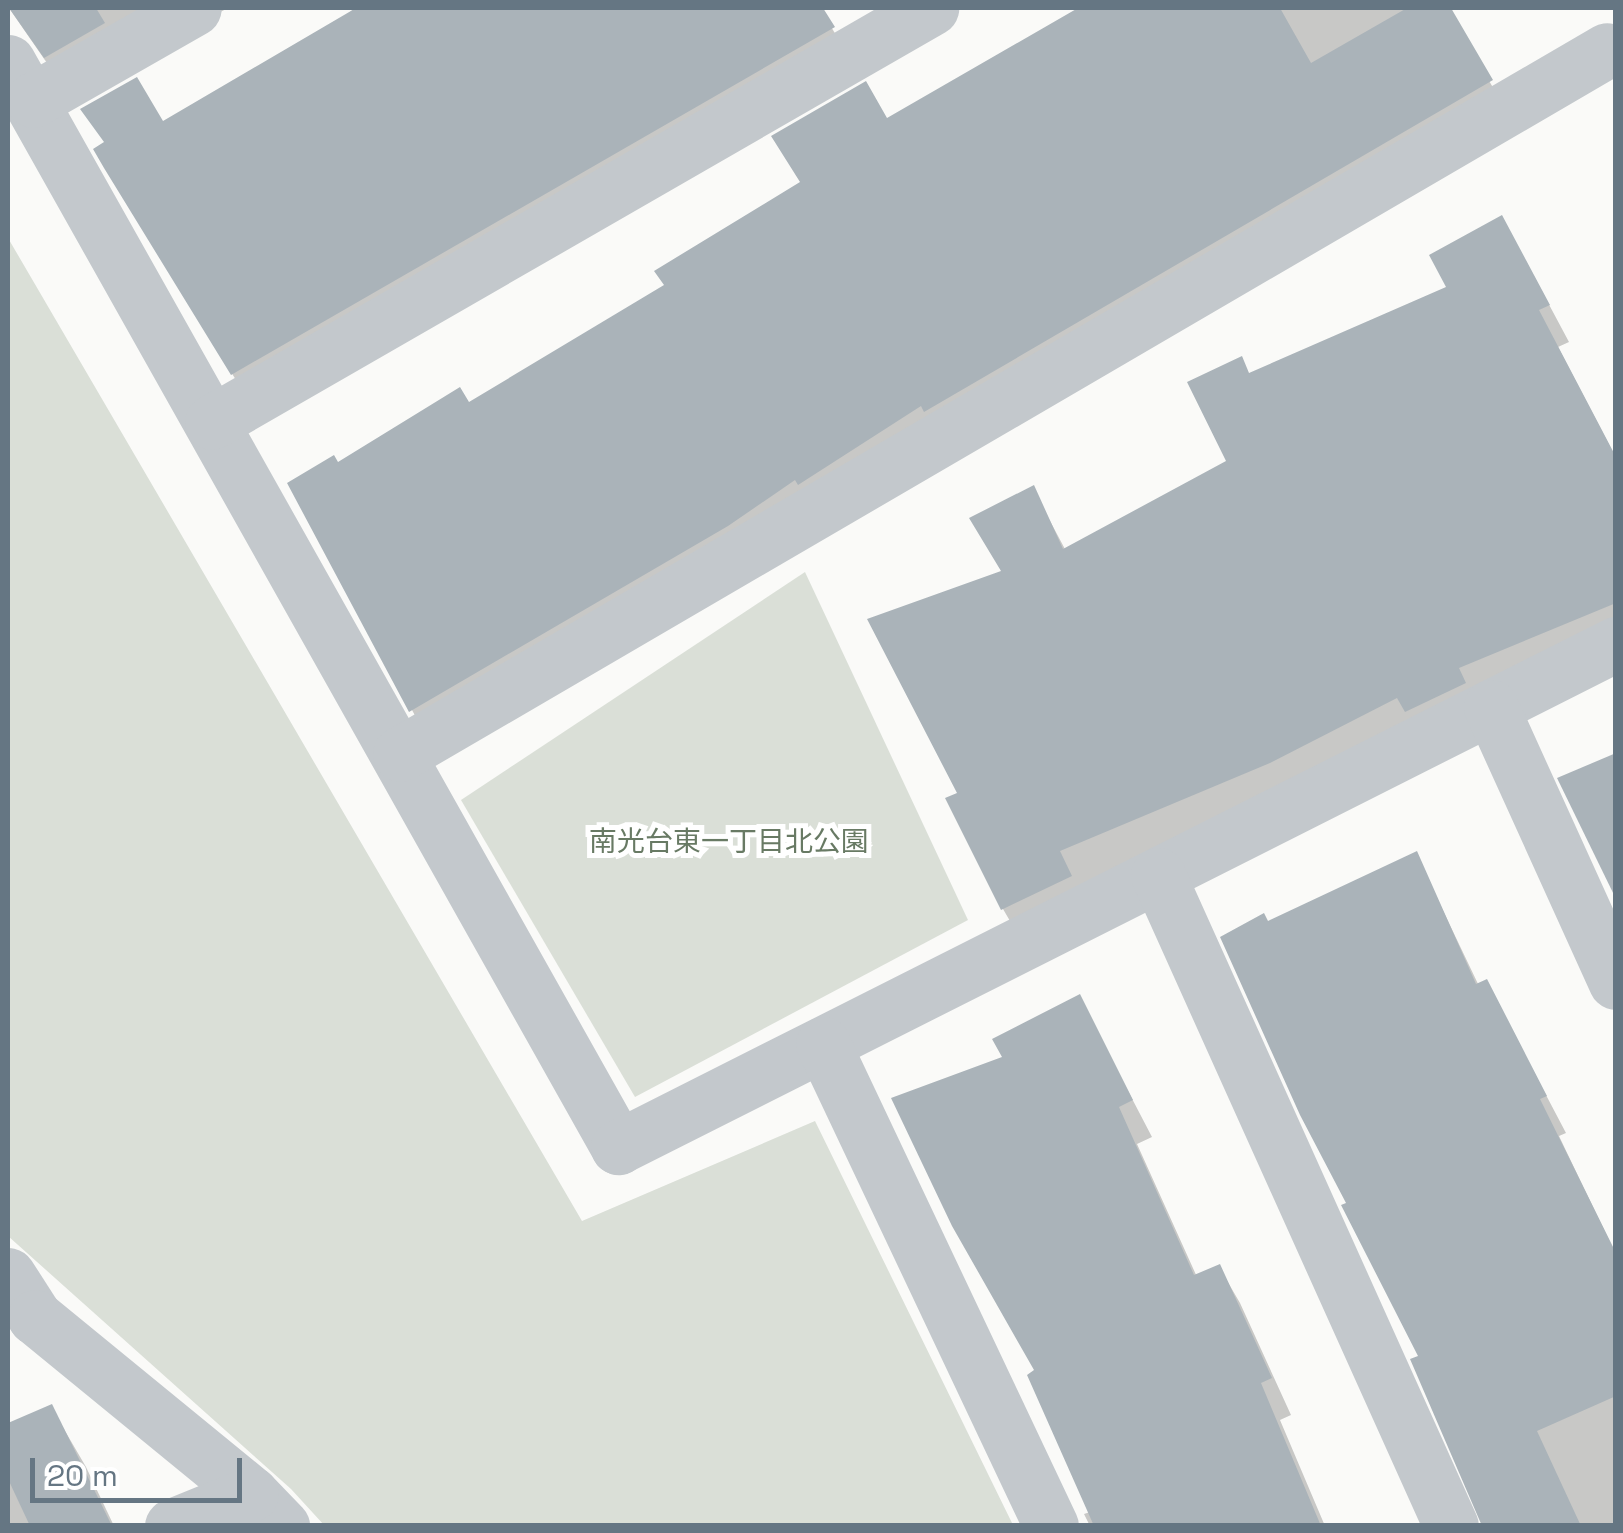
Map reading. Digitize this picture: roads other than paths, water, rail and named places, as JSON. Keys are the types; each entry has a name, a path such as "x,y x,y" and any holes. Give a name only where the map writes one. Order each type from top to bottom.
{"street":[{"path":"194,8 20,81 618,1147 1616,644"},
{"path":"212,422 931,8"},
{"path":"400,754 1604,42"},
{"path":"1491,706 1616,982"},
{"path":"1158,875 1452,1526"},
{"path":"823,1044 1051,1526"},
{"path":"17,1312 267,1510"},
{"path":"172,1526 267,1510"}],"park label":[{"name":"南光台東一丁目北公園","path":"729,841"}]}
